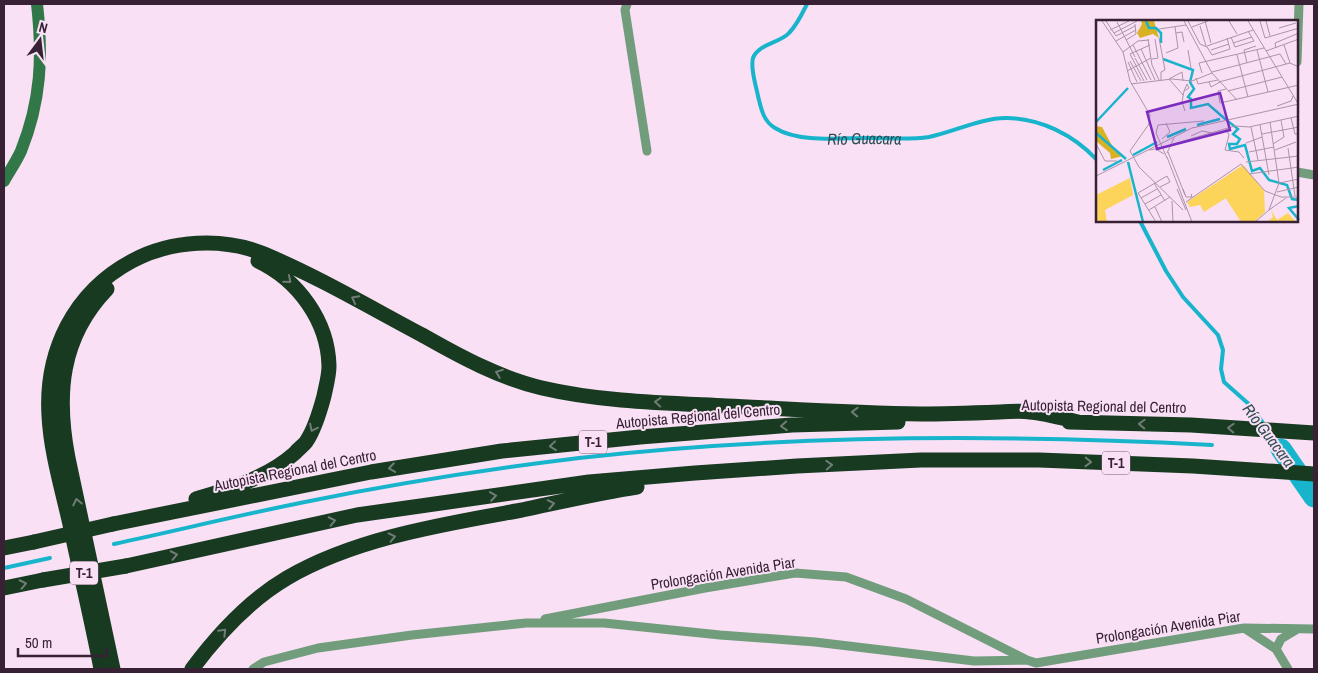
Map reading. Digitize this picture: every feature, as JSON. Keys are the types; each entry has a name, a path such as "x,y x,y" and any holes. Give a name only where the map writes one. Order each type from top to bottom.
{"highway":[{"path":"101,669 56,463 49,418 49,392 54,362 63,332 83,300 100,282 121,266 141,256 166,248 192,243 240,246 261,252 306,273 487,369 540,387 590,397 641,402 914,414 1028,411 1078,422"},
{"path":"112,669 63,434 61,403 69,348 82,321 97,300 113,283 134,268 162,257 214,250 240,254 278,272 294,286 309,304 320,324 327,345 329,367 326,385 320,412 306,442 283,463 246,483 114,524"},
{"name":"Autopista Regional del Centro","path":"4,548 370,472 502,451 640,438 792,425 935,421 1191,425 1314,433"},
{"name":"T-1","path":"4,588 126,566 357,515 589,482 797,466 921,460 1039,460 1193,466 1314,474"},
{"path":"192,669 218,636 260,596 307,567 378,541 450,523 620,490 797,466"}],"street":[{"path":"4,182 20,152 35,107 40,72 37,4"},
{"path":"626,4 625,10 647,151"},
{"path":"1298,4 1298,20"},
{"path":"1298,172 1314,175"},
{"name":"Prolongación Avenida Piar","path":"253,669 264,662 318,648 412,635 526,623 705,588 795,573 846,577 906,599 1036,663 1244,628 1314,629"},
{"name":"Prolongación Avenida Piar","path":"526,623 604,623 720,635 815,642 974,661 1027,660"},
{"path":"1244,628 1276,649 1288,669"},
{"path":"1276,649 1281,639 1296,630"}],"waterway":[{"name":"Río Guacara","path":"807,4 797,23 789,33 759,50 753,58 753,72 762,110 765,118 775,128 785,133 808,138 914,138 938,135 987,120 1019,119 1031,121 1056,130 1078,143 1096,159"},
{"name":"Río Guacara","path":"1141,222 1166,271 1183,297 1218,335 1223,350 1221,369 1224,382 1251,406 1265,426"},
{"name":"Río Guacara","path":"1270,434 1281,449"},
{"path":"114,544 285,506 410,482 545,462 658,450 737,444 895,438 1054,439 1212,445"},
{"name":"Río Guacara","path":"1281,449 1314,497"},
{"path":"4,568 50,558"}]}
